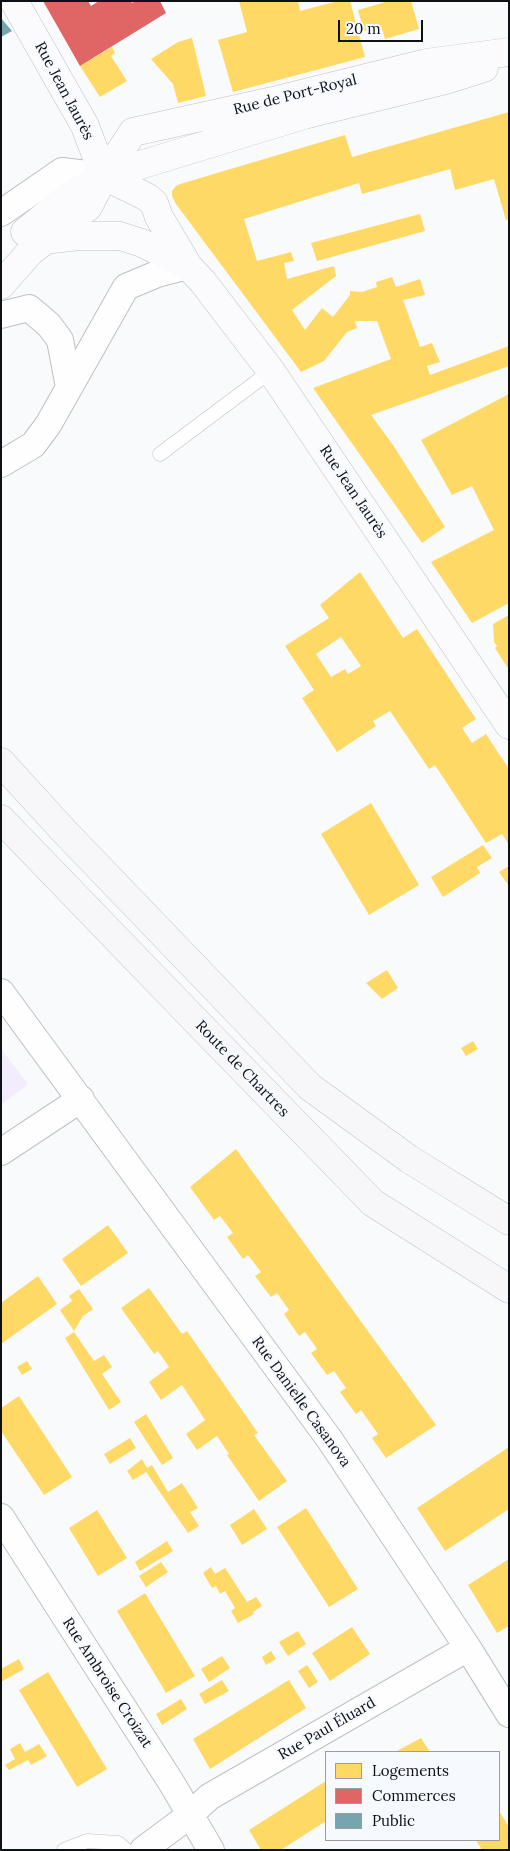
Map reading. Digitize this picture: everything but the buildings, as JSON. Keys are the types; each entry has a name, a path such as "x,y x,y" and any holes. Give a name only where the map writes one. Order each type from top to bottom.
{"main road":[{"name":"Rue Jean Jaurès","path":"14,1 85,126 104,176 147,197 154,203 159,216 188,266 203,282 271,371 509,725"},
{"name":"Rue de Port-Royal","path":"1,286 30,252 43,240 88,207 104,176 133,132 273,101 426,62 509,52"},
{"name":"Rue de Port-Royal","path":"1,259 19,237 69,196 104,176 304,115 446,80 509,60"},
{"name":"Rue Jean Jaurès","path":"43,240 79,236 120,236 142,243 188,266"},
{"path":"1,762 76,844 310,1086 410,1159 509,1221"},
{"name":"Route de Chartres","path":"1,819 373,1203 509,1289"}],"street":[{"path":"1,213 62,171 104,176"},
{"path":"1,464 33,445 48,425 126,287 157,274 188,266"},
{"path":"1,315 29,308 49,325 60,340 69,387"},
{"name":"Rue Danielle Casanova","path":"1,992 330,1440 468,1648 509,1714"},
{"path":"1,1152 81,1099"},
{"name":"Rue Ambroise Croizat","path":"1,1517 211,1850"},
{"name":"Rue Paul Éluard","path":"144,1850 190,1815 209,1797 468,1648"}],"lane":[{"path":"160,454 271,371"},
{"path":"64,1850 87,1841 118,1844 126,1850"}],"shaded area":[{"path":"1,1049 28,1084 1,1105"}]}
